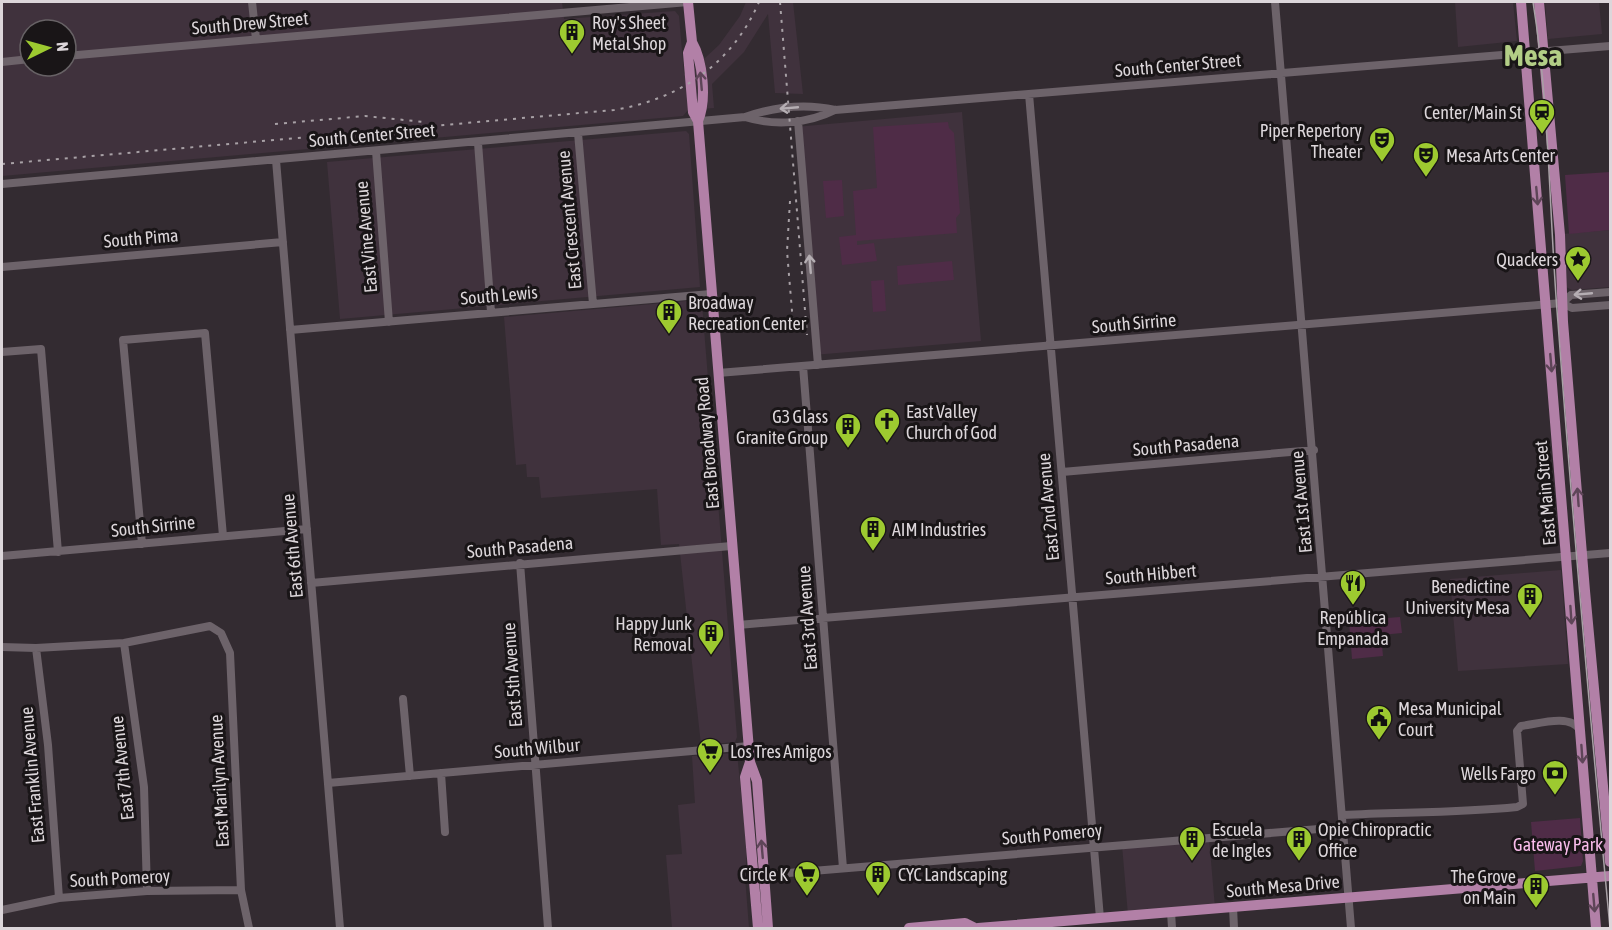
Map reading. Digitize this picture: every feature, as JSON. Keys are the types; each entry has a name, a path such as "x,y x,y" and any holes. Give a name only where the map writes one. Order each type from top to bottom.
{"main road":[{"name":"East Broadway Road","path":"688,2 692,42 698,52 703,109 698,121 711,294 750,762 757,781 768,928"},
{"name":"East Main Street","path":"1521,2 1582,556 1602,790 1611,862"},
{"name":"East Main Street","path":"1539,2 1560,234 1554,304 1567,557 1596,928"},
{"name":"East Broadway Road","path":"750,762 745,777 758,928"},
{"name":"South Mesa Drive","path":"909,928 965,923 976,928 1611,876"}],"street":[{"path":"252,2 256,39"},
{"name":"South Drew Street","path":"78,55 688,2"},
{"name":"East 1st Avenue","path":"1275,2 1314,450 1351,928"},
{"name":"South Center Street","path":"2,184 478,143 745,117 766,110 788,108 817,106 835,110 1611,46"},
{"path":"2,62 18,60"},
{"name":"East 2nd Avenue","path":"1029,94 1100,918"},
{"name":"South Center Street","path":"745,117 765,123 798,121 818,118 835,110"},
{"path":"798,121 818,365"},
{"name":"East Crescent Avenue","path":"578,133 593,304"},
{"path":"478,143 491,312"},
{"name":"East Vine Avenue","path":"376,151 389,322"},
{"name":"East 6th Avenue","path":"276,160 340,928"},
{"name":"South Pima","path":"2,267 283,242"},
{"path":"1554,304 1571,295 1611,292"},
{"name":"South Lewis","path":"290,330 711,294"},
{"path":"1554,304 1572,308 1611,305"},
{"name":"South Sirrine","path":"718,374 1554,304"},
{"path":"142,544 123,340 205,333 223,536"},
{"path":"2,352 42,349 58,552"},
{"name":"East 3rd Avenue","path":"803,366 843,868"},
{"name":"South Pasadena","path":"1062,472 1314,450"},
{"name":"South Sirrine","path":"2,556 307,529"},
{"name":"South Pasadena","path":"311,583 731,546"},
{"name":"South Hibbert","path":"738,625 1611,553"},
{"name":"East 5th Avenue","path":"520,563 548,928"},
{"name":"East Marilyn Avenue","path":"123,643 210,626 220,633 230,653 241,890 249,928"},
{"path":"2,647 36,648 123,643"},
{"name":"East 7th Avenue","path":"123,643 144,787 147,891"},
{"name":"East Franklin Avenue","path":"36,648 48,745 59,898"},
{"path":"403,699 410,776"},
{"path":"1343,815 1424,811 1440,814 1517,807 1522,804 1517,731 1521,726 1568,720 1575,716 1579,708"},
{"path":"1568,720 1576,724 1581,733"},
{"name":"South Wilbur","path":"328,783 749,746"},
{"path":"441,773 445,832"},
{"path":"1602,790 1611,799"},
{"path":"1608,835 1611,809"},
{"name":"South Pomeroy","path":"764,875 1343,827"},
{"name":"South Pomeroy","path":"2,910 59,898 147,891 241,890"},
{"path":"1233,907 1234,928"},
{"path":"1171,912 1172,928"}],"shaded area":[{"path":"2,2 562,2 564,19 675,11 679,16 684,74 693,69 719,45 740,16 746,2 793,2 803,94 775,93 768,14 744,52 712,84 714,108 688,110 683,116 2,176"},
{"path":"1455,2 1513,2 1517,41 1458,47"},
{"path":"1545,2 1599,2 1602,34 1548,39"},
{"path":"962,112 981,341 813,355 795,127"},
{"path":"686,131 689,134 700,287 340,319 327,162"},
{"path":"1610,230 1610,287 1572,290 1566,287 1562,234"},
{"path":"698,300 702,304 737,737 735,742 701,745 679,544 661,545 657,489 541,498 539,477 527,477 526,464 516,465 504,317"},
{"path":"1561,570 1568,664 1458,671 1450,579"},
{"path":"737,753 747,851 745,877 749,928 672,928 666,855 682,854 678,805 695,803 692,756"},
{"path":"1209,838 1215,908 1128,915 1122,845"}],"green space":[{"path":"948,122 949,128 954,133 960,213 956,218 957,233 857,241 857,245 874,243 877,261 842,265 839,237 856,235 853,191 877,188 873,127"},
{"path":"1610,172 1610,230 1569,234 1565,175"},
{"path":"842,180 844,216 826,218 823,181"},
{"path":"952,261 954,280 898,285 897,266"},
{"path":"884,280 886,311 873,312 871,281"},
{"path":"1400,617 1402,633 1381,635 1383,656 1352,659 1349,621"},
{"name":"Gateway Park","path":"1580,818 1583,861 1581,866 1535,871 1531,822"}],"tram line":[{"path":"1533,2 1543,82 1564,399 1610,928"}],"railway":[{"path":"2,164 614,110 638,105 682,87 719,61 748,24 759,2"},
{"path":"780,2 807,335"},
{"path":"275,124 365,116 424,122"},
{"path":"790,201 787,251 794,335"}],"place":[{"name":"Roy's Sheet Metal Shop","path":"572,55"},
{"name":"Center/Main St","path":"1542,135"},
{"name":"Piper Repertory Theater","path":"1382,163"},
{"name":"Mesa Arts Center","path":"1426,178"},
{"name":"Quackers","path":"1578,282"},
{"name":"Broadway Recreation Center","path":"669,335"},
{"name":"East Valley Church of God","path":"887,444"},
{"name":"G3 Glass Granite Group","path":"848,449"},
{"name":"AIM Industries","path":"873,552"},
{"name":"República Empanada","path":"1353,606"},
{"name":"Benedictine University Mesa","path":"1530,619"},
{"name":"Happy Junk Removal","path":"711,656"},
{"name":"Mesa Municipal Court","path":"1379,741"},
{"name":"Los Tres Amigos","path":"710,774"},
{"name":"Wells Fargo","path":"1555,796"},
{"name":"Escuela de Ingles","path":"1192,862"},
{"name":"Opie Chiropractic Office","path":"1299,862"},
{"name":"Circle K","path":"807,897"},
{"name":"CYC Landscaping","path":"878,897"},
{"name":"The Grove on Main","path":"1536,909"}],"district":[{"name":"Mesa","path":"1533,55"}]}
